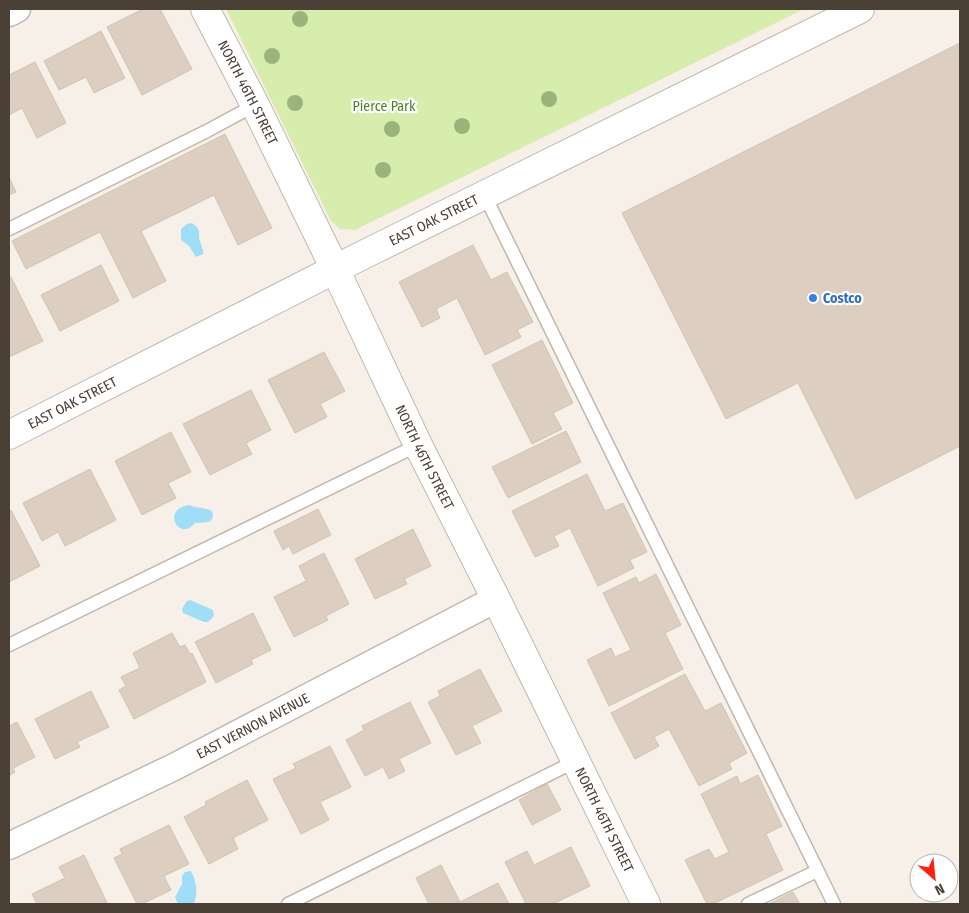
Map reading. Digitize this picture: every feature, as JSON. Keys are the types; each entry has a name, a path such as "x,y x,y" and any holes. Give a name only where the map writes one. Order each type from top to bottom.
{"street":[{"path":"9,13 17,9"},
{"name":"NORTH 46TH STREET","path":"205,9 255,105 418,445 496,598 646,904"},
{"name":"EAST OAK STREET","path":"9,435 484,194 860,9"},
{"name":"EAST VERNON AVENUE","path":"9,846 174,767 496,598"}],"lane":[{"path":"9,229 207,131 255,105"},
{"path":"484,194 834,904"},
{"path":"9,645 418,445"},
{"path":"288,904 576,761"},
{"path":"748,904 817,871"}],"green space":[{"name":"Pierce Park","path":"226,9 804,9 355,230 340,229 331,221"}],"water":[{"path":"192,223 199,231 203,250 203,254 196,257 189,246 181,240 181,229 187,224"},
{"path":"190,505 212,511 211,521 195,523 189,528 183,529 178,527 174,517 176,512 181,507"},
{"path":"190,600 213,610 214,616 208,622 204,622 183,613 182,609 187,601"},
{"path":"191,871 196,888 195,900 193,904 178,904 175,897 182,884 182,876 185,872"}],"building":[{"path":"143,9 160,9 192,69 142,95 107,27"},
{"path":"101,31 125,78 94,93 86,77 59,90 44,61"},
{"name":"Costco","path":"960,43 960,446 856,499 798,383 726,419 622,213"},
{"path":"35,62 66,123 37,138 22,108 9,115 9,75"},
{"path":"225,134 272,228 238,245 214,195 141,231 166,281 133,298 100,232 26,269 12,241"},
{"path":"9,177 16,192 9,195"},
{"path":"473,245 491,280 507,272 533,322 517,330 521,337 485,355 457,298 436,309 440,318 422,327 399,282"},
{"path":"101,265 119,301 60,331 41,295"},
{"path":"11,277 43,341 9,357 9,278"},
{"path":"542,340 573,403 553,413 562,429 532,444 492,365"},
{"path":"324,352 345,391 320,404 327,417 295,433 268,380"},
{"path":"251,390 271,430 246,443 252,454 210,475 183,424"},
{"path":"566,431 581,462 508,498 492,467"},
{"path":"171,432 191,472 168,483 176,498 142,515 115,461"},
{"path":"90,469 116,520 65,546 58,532 42,541 23,503"},
{"path":"587,474 605,511 623,503 647,552 630,560 634,568 598,586 570,528 554,536 559,546 535,557 512,511"},
{"path":"318,509 331,535 293,554 289,546 283,550 274,531"},
{"path":"11,510 40,566 9,582 9,511"},
{"path":"413,529 431,566 404,579 407,584 375,599 355,559"},
{"path":"324,553 349,604 326,616 328,620 294,637 274,597 306,581 299,566"},
{"path":"656,574 681,625 665,633 683,669 609,706 587,660 611,648 615,657 631,650 603,593 636,577 639,583"},
{"path":"253,613 271,650 251,660 253,664 216,683 195,642"},
{"path":"172,633 180,647 185,645 190,654 192,653 206,682 134,719 119,690 126,686 121,677 140,668 133,653"},
{"path":"480,669 502,711 472,726 481,743 456,755 428,702 440,696 438,691"},
{"path":"685,674 705,711 721,703 747,753 729,763 732,769 699,786 669,729 654,737 659,746 635,759 611,713"},
{"path":"91,691 109,727 77,742 80,747 55,759 35,719"},
{"path":"410,702 431,743 399,759 405,771 389,779 383,767 365,776 346,740 364,730 362,726"},
{"path":"17,722 35,757 13,768 15,772 9,776 9,726"},
{"path":"330,746 351,787 320,802 329,820 301,834 273,779 296,768 293,764"},
{"path":"758,775 782,826 766,834 783,870 713,904 707,904 685,860 709,849 715,859 729,852 701,794 737,776 740,784"},
{"path":"247,780 268,820 233,838 238,849 209,864 184,817 206,805 205,802"},
{"path":"547,784 561,810 532,825 519,800"},
{"path":"169,825 189,864 164,876 171,890 142,904 137,904 114,858 122,854 120,849"},
{"path":"571,847 590,886 553,904 526,904 505,862 527,851 534,865"},
{"path":"84,855 107,903 37,904 32,894 65,878 59,867"},
{"path":"441,865 460,902 498,883 509,904 429,904 416,878"},
{"path":"793,892 800,904 769,904"}],"place":[{"name":"Costco","path":"813,298"}]}
